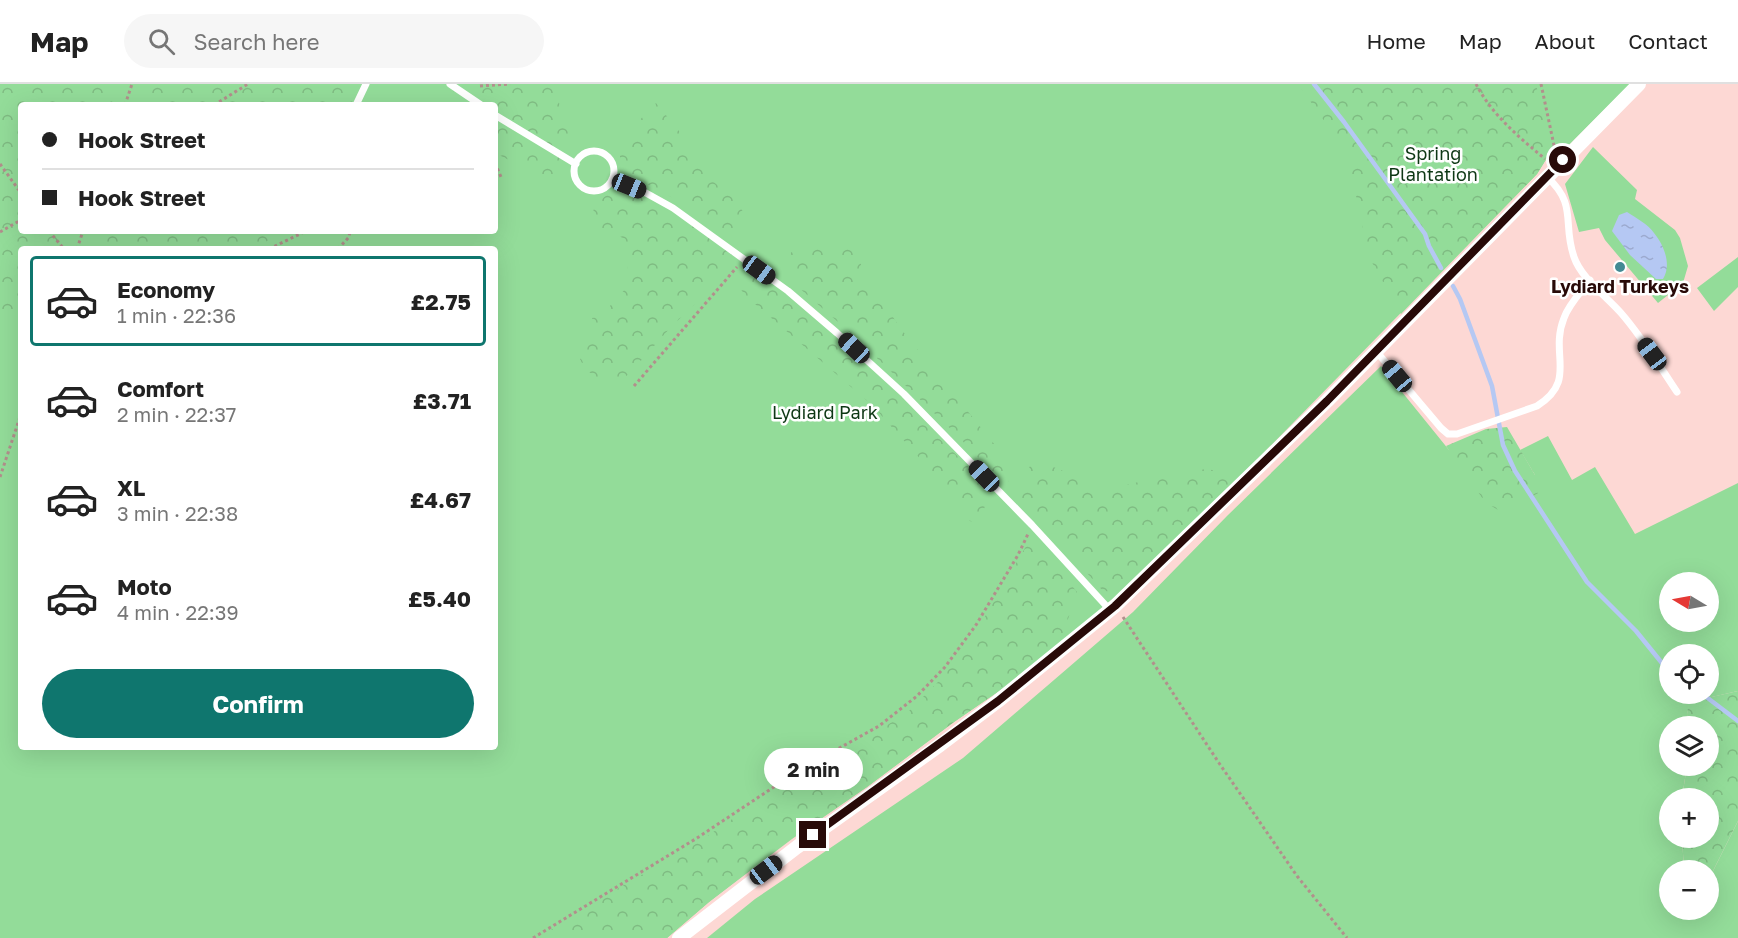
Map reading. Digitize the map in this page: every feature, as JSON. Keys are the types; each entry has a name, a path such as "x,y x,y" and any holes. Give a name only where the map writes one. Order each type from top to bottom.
{"street":[{"path":"679,938 797,847 998,701 1112,608 1376,351 1640,84"}],"lane":[{"path":"357,102 366,84"},
{"path":"450,84 477,102"},
{"path":"498,117 576,164"},
{"path":"596,151 602,153 613,165 612,179 603,189 586,189 575,177 576,164 585,153 596,151"},
{"path":"1555,168 1566,203 1574,257 1579,267 1622,314 1677,392"},
{"path":"612,179 646,193 673,208 788,291 904,393 1112,608"},
{"path":"1376,351 1448,434 1454,435 1537,406 1556,390 1561,379 1558,349 1563,319 1590,280"}],"path":[{"path":"126,102 132,84"},
{"path":"219,102 248,84"},
{"path":"480,86 510,84"},
{"path":"1476,84 1497,115 1514,133 1555,168"},
{"path":"1541,84 1554,147 1555,168"},
{"path":"0,164 18,189"},
{"path":"498,170 501,177"},
{"path":"0,232 18,222"},
{"path":"52,234 62,246"},
{"path":"275,246 300,234"},
{"path":"341,246 350,234"},
{"path":"634,386 744,259"},
{"path":"0,477 18,423"},
{"path":"532,938 697,838 798,771 879,726 917,696 945,667 976,624 1018,555 1032,525"},
{"path":"1112,608 1164,677 1219,763 1298,876 1347,938"}],"green space":[{"name":"Lydiard Park","path":"0,84 1630,84 1567,147 1550,153 1537,174 1191,527 1121,592 1034,667 792,839 709,902 667,938 0,938"},
{"path":"0,84 118,84 112,102 18,102 18,234 71,234 68,246 18,246 18,319 0,322"},
{"path":"153,84 352,84 350,94 352,102 150,102"},
{"path":"452,84 558,84 558,98 562,112 574,136 568,148 562,177 551,181 498,154 498,102 456,102"},
{"name":"Spring Plantation","path":"1298,84 1536,84 1550,153 1537,174 1401,314 1369,257 1347,153"},
{"path":"656,103 679,131 715,183 735,200 746,216 740,229 725,230 694,209 626,173 621,164 620,154 623,144 635,126"},
{"path":"1593,147 1637,190 1635,199 1675,230 1680,238 1688,266 1683,283 1658,303 1605,240 1599,228 1579,232 1565,184"},
{"path":"620,186 727,240 735,249 736,260 727,273 670,328 630,373 621,380 610,381 596,377 585,369 580,359 581,346 592,330 592,318 601,316 627,287 628,264 625,239 591,223 594,208 613,187"},
{"path":"91,234 280,234 258,246 86,246"},
{"path":"843,242 855,249 865,275 901,329 1012,466 1008,482 998,480 958,436 854,336 797,286 787,269 788,255 801,245 823,249"},
{"path":"1738,257 1738,287 1714,311 1697,288"},
{"path":"742,268 751,269 841,346 984,482 988,494 980,525 970,521 949,491 872,405 748,298 736,284 737,274"},
{"path":"1381,366 1449,450 1535,475 1520,450 1548,436 1572,480 1595,467 1635,534 1738,483 1738,691 1719,695 1719,644 1659,644 1659,704 1690,704 1687,716 1659,716 1659,776 1685,776 1684,788 1659,788 1659,848 1683,848 1683,860 1659,860 1659,920 1719,920 1718,860 1738,821 1738,938 707,938 755,899 963,758 1133,612 1227,516"},
{"path":"1507,427 1535,475 1540,492 1503,513 1485,502 1446,446 1486,429"},
{"path":"1034,459 1097,485 1121,486 1196,469 1245,472 1121,592 1103,591 1020,497 1021,482"},
{"path":"1032,536 1077,592 1059,646 1034,667 786,842 667,938 538,938 697,843 797,775 852,748 909,711 942,678 980,625"},
{"path":"1738,691 1738,821 1718,860 1683,860 1683,848 1719,848 1719,788 1684,788 1685,776 1719,776 1719,716 1687,716 1687,714 1689,704 1719,704 1719,695"}],"water":[{"path":"1627,212 1649,227 1661,243 1667,261 1663,279 1656,279 1630,255 1612,231 1619,215"}],"waterway":[{"path":"1314,84 1425,234 1441,268"},
{"path":"1453,286 1492,386 1503,445 1515,471 1587,582 1636,631 1659,659"},
{"path":"1716,704 1738,721"}],"place":[{"name":"Lydiard Turkeys","path":"1620,267"}],"route":[{"path":"813,835 940,745 1115,606 1327,401 1563,160"}]}
